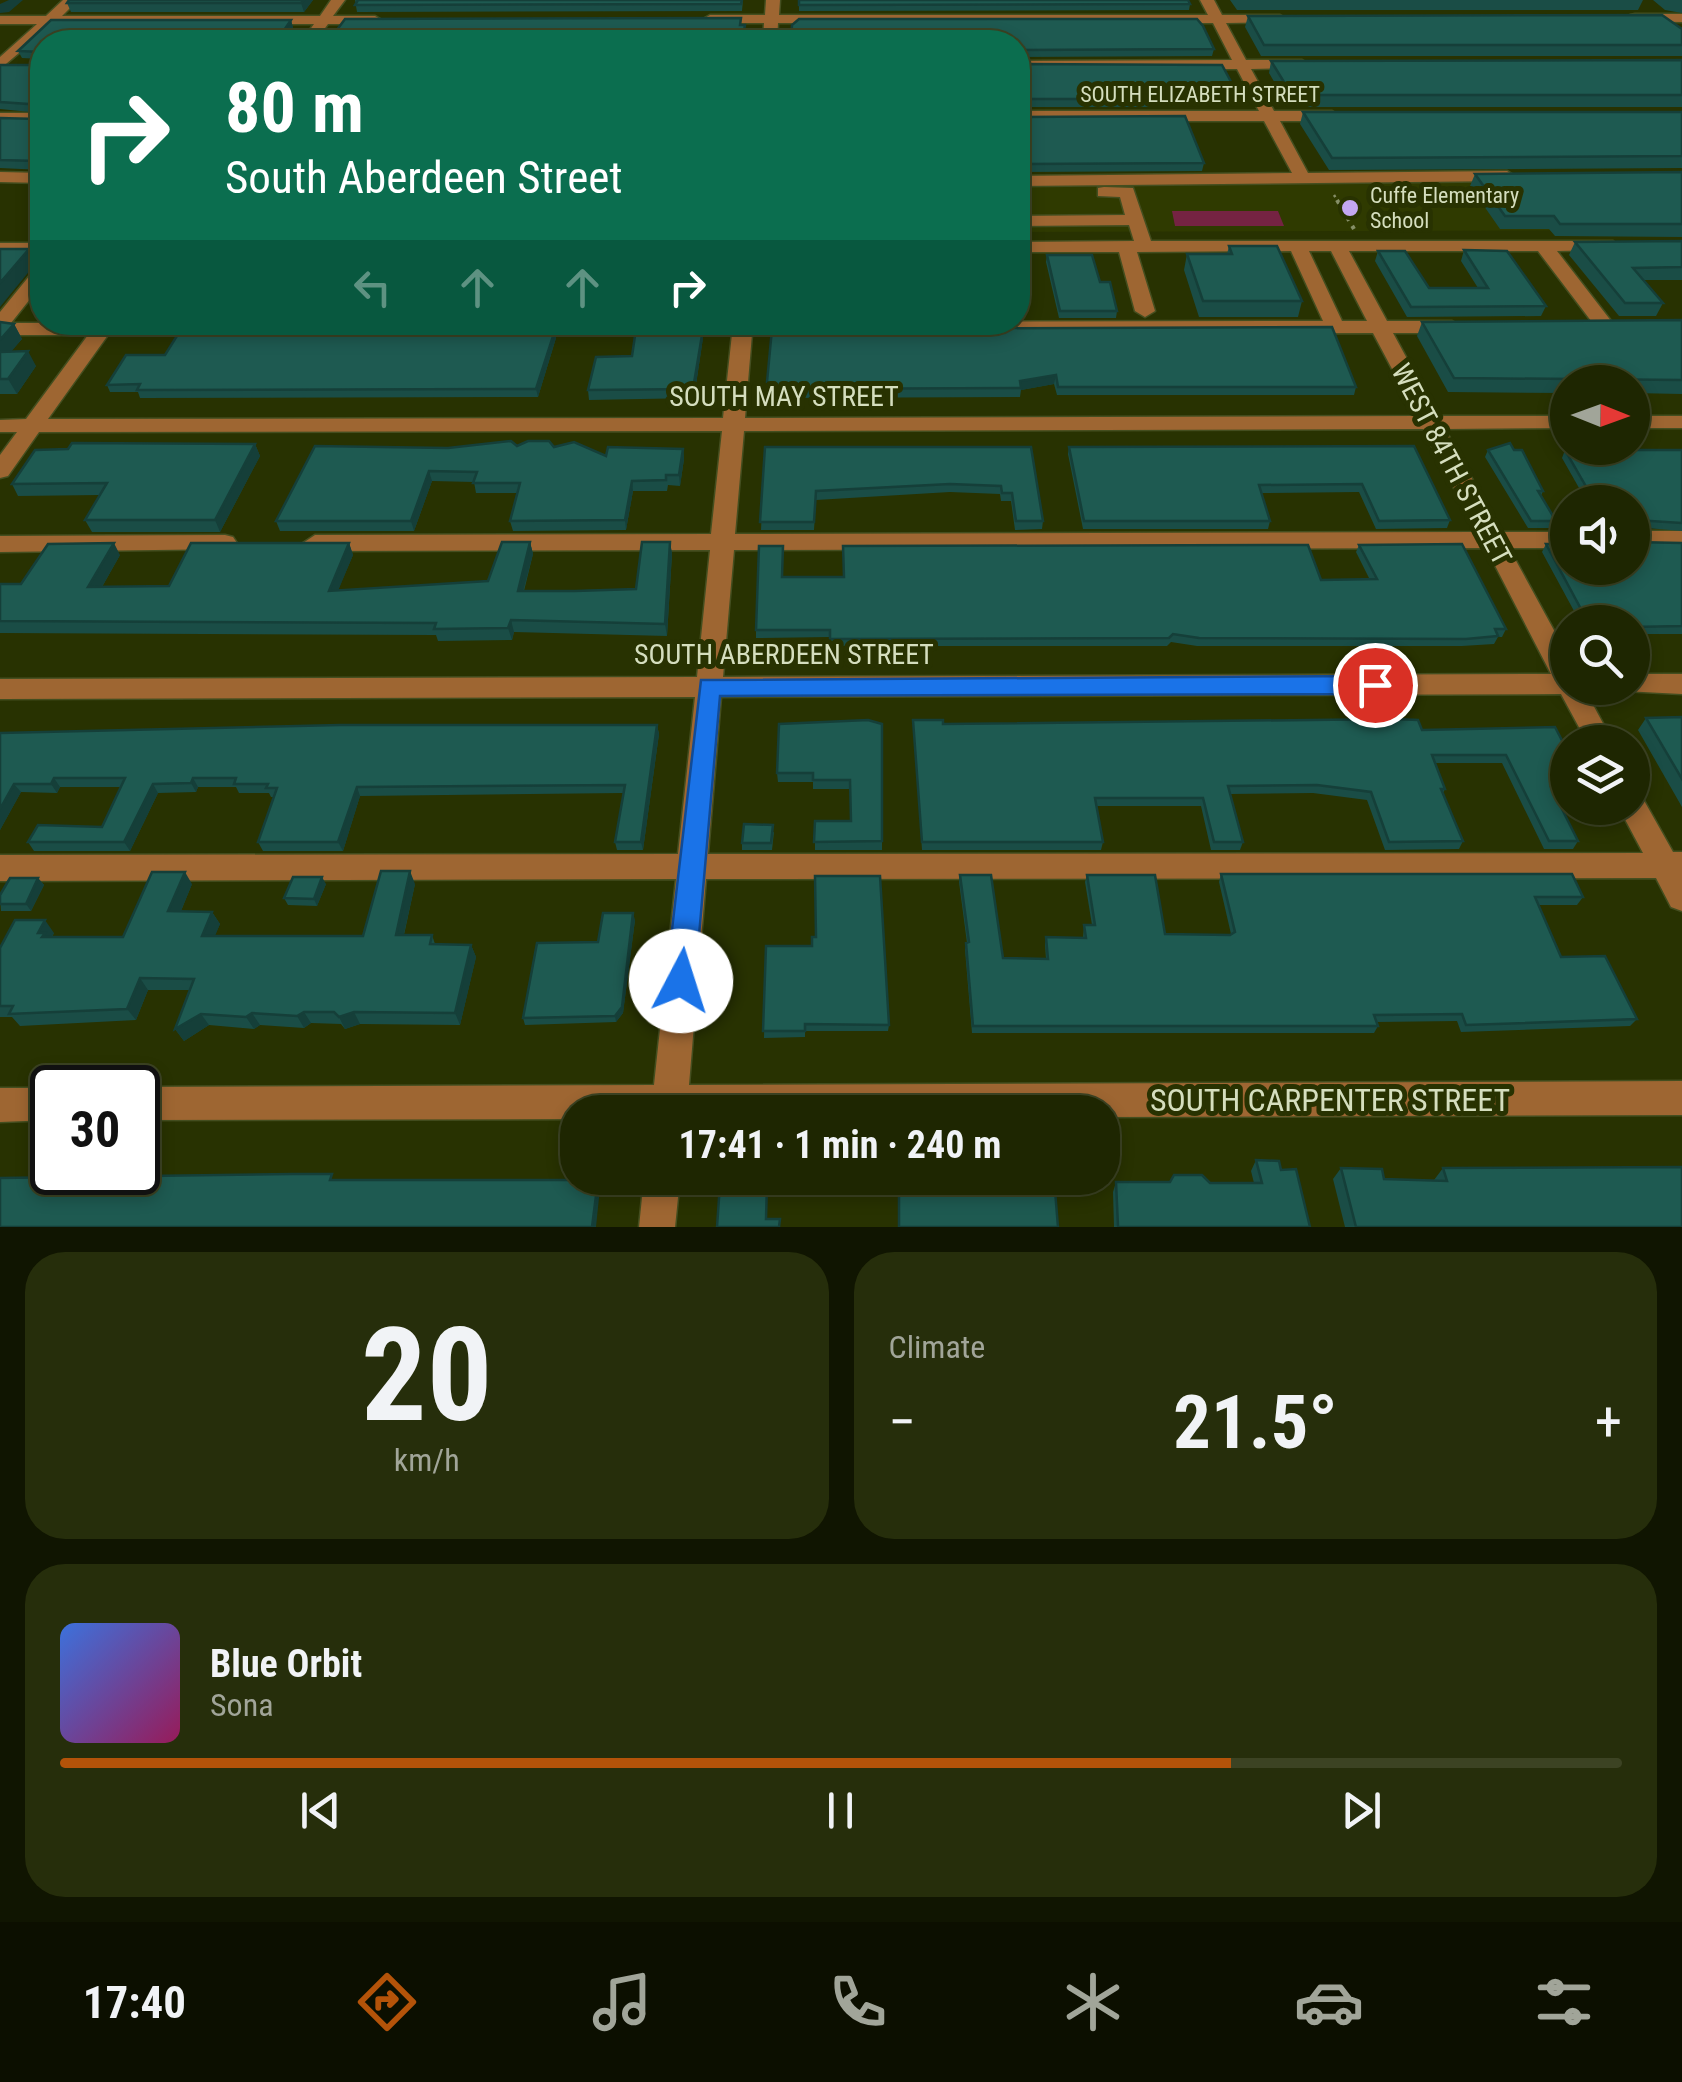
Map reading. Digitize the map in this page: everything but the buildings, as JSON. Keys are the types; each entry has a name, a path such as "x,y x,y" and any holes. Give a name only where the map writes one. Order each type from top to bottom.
{"street":[{"path":"0,19 22,0"},
{"path":"38,30 71,0"},
{"path":"317,30 338,0"},
{"path":"771,30 773,0"},
{"path":"1207,0 1302,176"},
{"path":"1640,0 1682,36"},
{"path":"1624,18 1682,18"},
{"path":"0,19 383,20"},
{"path":"693,19 1294,19"},
{"path":"0,66 30,38"},
{"path":"1030,65 1319,64"},
{"path":"0,66 28,66"},
{"name":"SOUTH ELIZABETH STREET","path":"1030,116 1349,116"},
{"path":"0,118 30,118"},
{"path":"1030,181 1523,176"},
{"path":"0,178 30,178"},
{"path":"1030,192 1127,192 1136,220 1135,246 1145,312"},
{"path":"1030,222 1136,220"},
{"path":"1030,246 1297,246 1347,241 1623,245"},
{"name":"WEST 84TH STREET","path":"1347,241 1380,327 1550,648"},
{"path":"1297,246 1335,327"},
{"path":"1544,246 1605,326"},
{"path":"0,248 30,248"},
{"path":"0,326 30,289"},
{"path":"0,326 30,326"},
{"path":"1030,326 1468,326"},
{"path":"0,471 98,335"},
{"path":"670,1095 741,335"},
{"name":"SOUTH MAY STREET","path":"0,426 1550,422"},
{"path":"1650,422 1682,422"},
{"path":"1650,539 1682,539"},
{"path":"296,543 1550,540"},
{"path":"0,544 256,543"},
{"name":"SOUTH ABERDEEN STREET","path":"0,689 1550,684"},
{"path":"1650,684 1682,684"},
{"path":"1646,825 1673,866 1682,898"},
{"path":"0,868 1673,866"},
{"name":"SOUTH CARPENTER STREET","path":"1120,1103 1682,1098"},
{"path":"0,1105 30,1104"},
{"name":"SOUTH CARPENTER STREET","path":"160,1104 560,1106"},
{"path":"657,1227 660,1195"}],"path":[{"path":"1333,193 1347,241"}],"shaded area":[{"name":"Cuffe Elementary School","path":"1315,180 1682,180 1682,230 1030,232 1030,186 1286,184"},
{"path":"1172,211 1278,211 1284,226 1175,226"}],"place":[{"name":"Cuffe Elementary School","path":"1350,208"}],"route":[{"path":"681,981 709,687 1375,685"}]}
